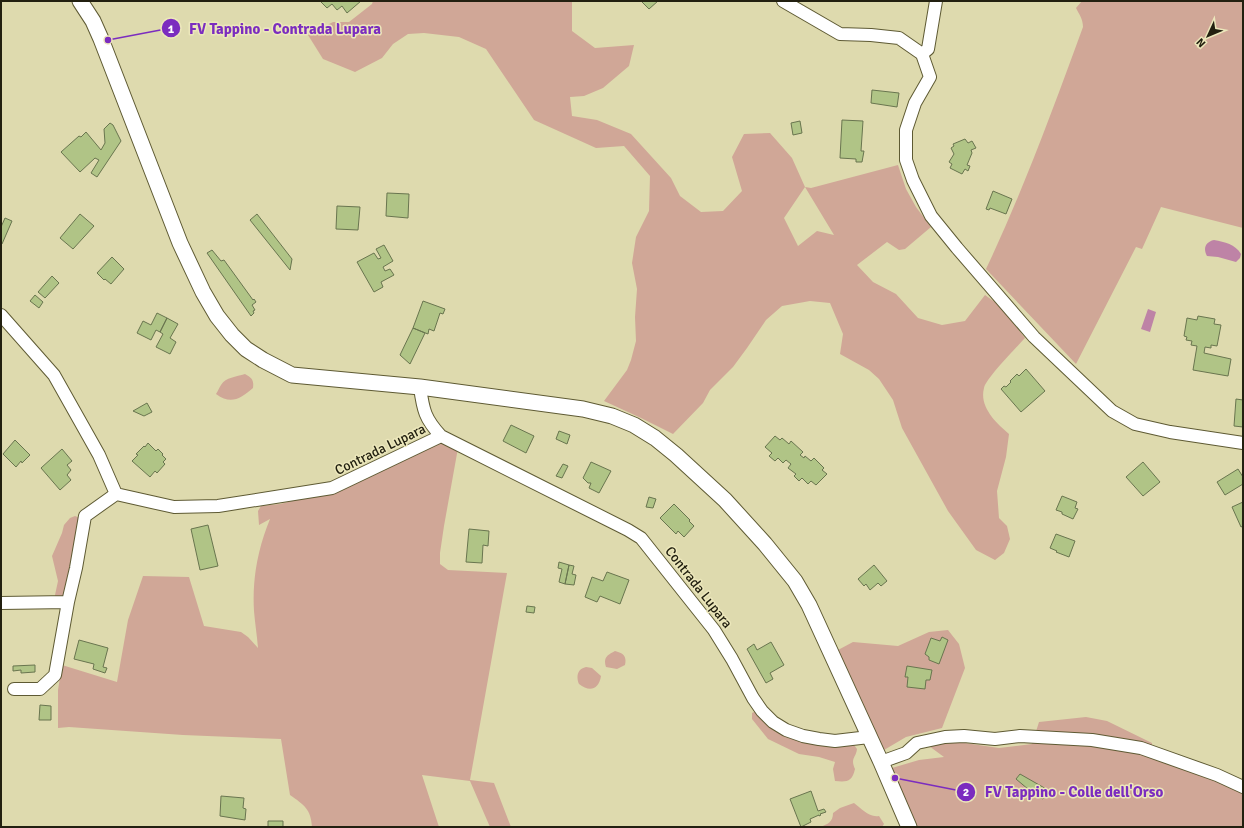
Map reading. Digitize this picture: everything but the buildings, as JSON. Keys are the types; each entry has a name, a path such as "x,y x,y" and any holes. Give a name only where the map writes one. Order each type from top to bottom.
{"main road":[{"path":"80,1 93,22 101,39 180,243 192,270 216,316 232,336 246,349 262,360 292,375 420,387 583,409 619,419 634,425 655,438 725,500 796,581 881,762 909,827"}],"street":[{"path":"783,1 840,34 899,38 922,54 930,77 915,103 906,130 906,160 913,180 931,216 1034,337 1112,411 1135,424 1170,432 1243,443"},
{"path":"922,54 928,49 936,1"},
{"path":"1,315 54,375 100,454 116,494 85,516 55,675 40,689 14,689"},
{"path":"420,387 426,416 441,436"},
{"name":"Contrada Lupara","path":"116,494 174,508 218,506 332,488 441,436 628,530 641,538 714,630 753,698 772,722 786,730 803,736 819,739 834,741 869,737"},
{"path":"1,603 68,602"},
{"path":"881,762 906,753 917,743 945,737 964,736 995,739 1020,736 1092,740 1141,748 1217,775 1243,788"}],"shaded area":[{"path":"373,1 572,1 572,31 595,48 634,45 629,66 603,88 584,96 570,97 572,116 597,120 631,134 671,178 680,196 701,212 723,211 742,191 732,157 744,134 770,133 792,158 805,187 811,188 898,165 906,189 916,207 931,227 905,249 899,250 887,242 857,265 873,282 896,294 918,318 942,325 965,321 985,295 999,305 1025,338 990,377 984,388 983,395 986,408 994,420 1009,434 1006,457 997,491 999,518 1007,526 1010,539 1004,553 995,560 976,550 948,511 902,428 893,400 879,379 869,370 840,354 843,334 830,303 810,301 782,306 766,320 733,367 710,390 703,403 673,434 604,401 627,370 636,341 635,317 637,289 632,263 636,237 649,211 650,176 624,146 596,148 534,120 486,49 459,37 424,33 408,34 393,44 382,58 355,72 323,59 308,35 333,22 349,22 372,4","holes":["805,187 834,235 817,231 798,246 784,218"]},
{"path":"1082,1 1243,1 1243,228 1161,207 1142,249 1136,247 1076,364 986,269 1025,180 1083,27 1082,19 1076,8"},
{"path":"1214,240 1226,243 1236,248 1241,254 1240,258 1236,262 1218,257 1207,256 1205,248 1209,242"},
{"path":"1148,309 1156,312 1150,332 1141,329"},
{"path":"245,374 253,381 253,388 240,398 231,400 216,394 223,382"},
{"path":"443,443 458,448 444,526 440,564 448,570 507,573 470,780 494,783 511,827 490,827 470,781 422,775 439,827 312,827 310,816 306,808 290,795 281,739 183,735 69,727 58,728 58,690 62,665 117,682 128,620 143,576 189,577 204,626 241,632 258,648 254,611 255,575 259,552 270,519 259,525 258,511 261,506 280,504 304,498 434,445"},
{"path":"75,516 80,518 65,592 62,597 56,599 55,595 58,581 52,556 64,525 70,518"},
{"path":"948,630 959,644 965,668 942,728 906,737 884,750 838,650 853,642 898,646 929,632"},
{"path":"615,651 624,655 625,665 617,669 606,667 606,657"},
{"path":"586,667 592,668 601,676 596,687 590,689 583,687 578,681 579,671"},
{"path":"756,711 768,724 854,745 857,749 853,760 855,769 851,779 846,781 835,781 833,769 835,762 819,757 799,754 768,739 752,719 752,713"},
{"path":"1086,717 1107,721 1152,743 1152,757 1210,778 1243,794 1243,827 917,827 892,768 919,760 944,757 929,746 958,742 999,748 1032,744 1039,722"},
{"path":"854,803 872,816 879,816 884,824 882,827 820,827 830,822 833,813 840,808"}],"place":[{"name":"FV Tappino - Contrada Lupara","path":"108,40"},
{"name":"FV Tappino - Colle dell'Orso","path":"895,778"}]}
